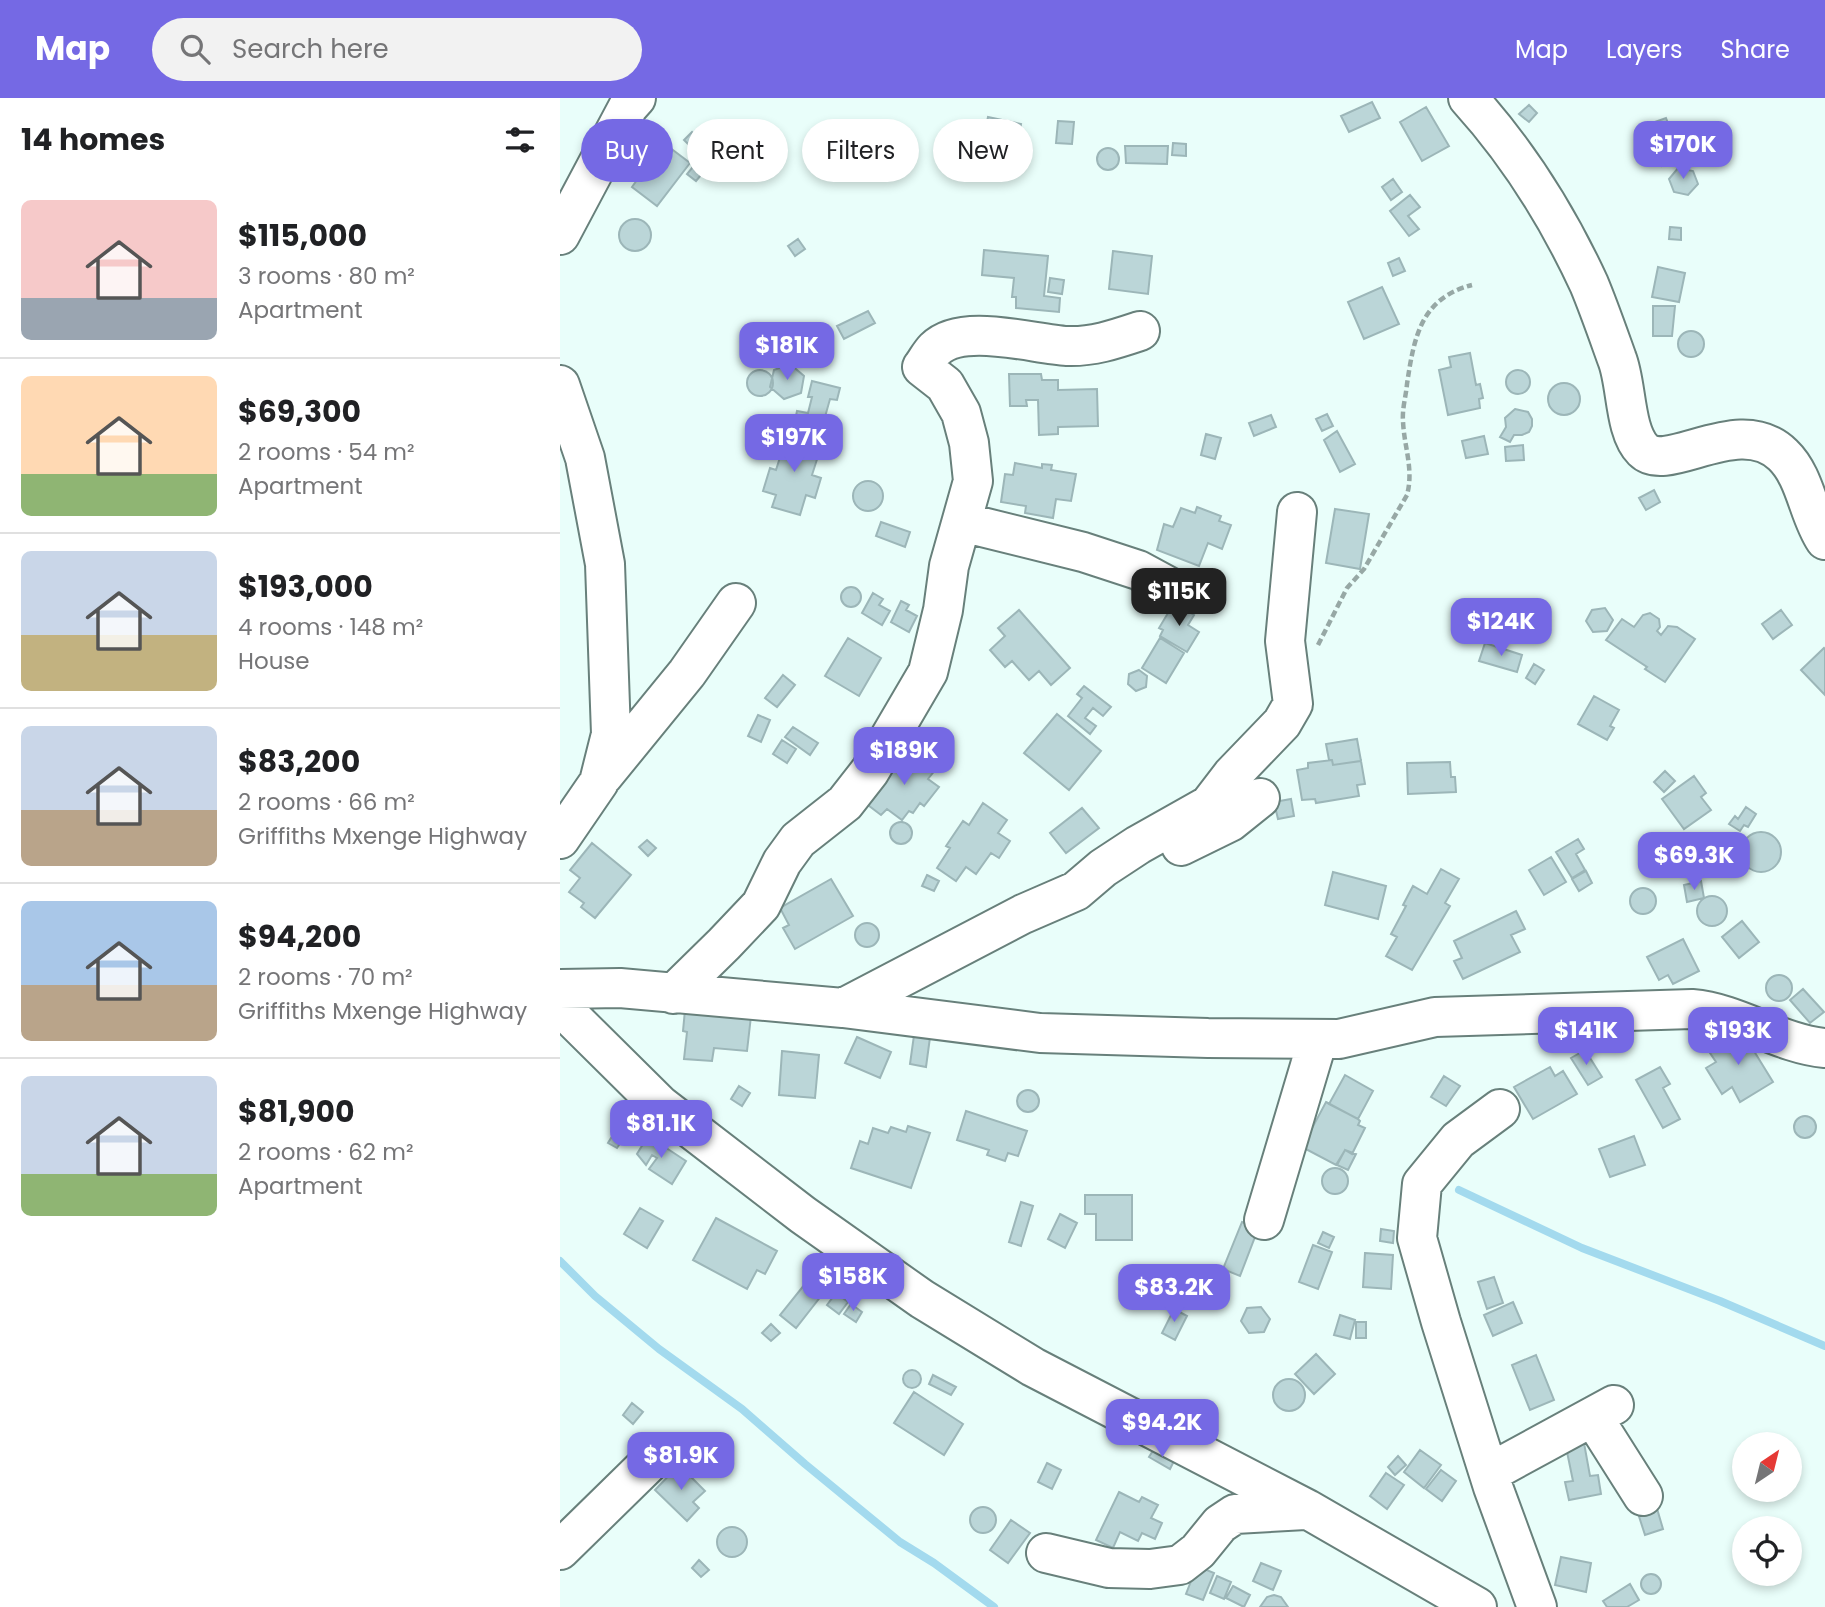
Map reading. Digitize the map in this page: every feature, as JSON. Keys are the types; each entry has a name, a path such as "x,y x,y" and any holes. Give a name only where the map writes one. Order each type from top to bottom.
{"street":[{"path":"560,235 628,107 636,98"},
{"path":"1468,98 1494,127 1540,192 1588,284 1623,372 1630,419 1637,442 1644,452 1669,456 1728,439 1758,440 1784,455 1797,474 1819,532 1825,540"},
{"path":"673,994 761,905 782,862 797,840 845,803 870,771 928,672 943,610 948,566 973,481 969,443 961,413 945,385 922,367 935,348 958,337 1010,337 1067,346 1100,344 1140,331"},
{"path":"560,385 585,458 605,564 611,733 599,782"},
{"path":"1076,891 1103,868 1138,845 1209,805 1232,775 1282,723 1293,704 1285,641 1297,512"},
{"path":"962,522 1083,552 1138,570 1175,590"},
{"path":"560,839 599,782 687,673 736,603"},
{"path":"843,1008 1023,914 1126,872 1205,835 1230,822 1260,798"},
{"path":"560,989 620,988 843,1008 1040,1033 1339,1040 1436,1017 1692,1009 1713,1011 1789,1039 1825,1048"},
{"path":"560,1006 660,1105 803,1215 922,1299 1033,1367 1307,1509 1477,1607"},
{"path":"1264,1220 1318,1039"},
{"path":"1500,1109 1458,1140 1417,1238 1487,1467 1537,1607"},
{"path":"1487,1467 1603,1410 1643,1496"},
{"path":"560,1550 654,1457"},
{"path":"1046,1553 1109,1568 1150,1569 1180,1565 1198,1551 1220,1524 1235,1514 1307,1509"}],"path":[{"path":"1315,651 1347,588 1364,569 1407,495 1411,482 1403,421 1414,342 1433,305 1454,290 1472,285"}],"building":[{"path":"1372,102 1380,118 1349,132 1341,116"},
{"path":"1529,105 1537,113 1529,122 1519,114"},
{"path":"1426,107 1449,146 1422,161 1400,122"},
{"path":"1666,118 1676,144 1684,141 1689,156 1662,166 1646,125"},
{"path":"1058,121 1074,122 1072,144 1056,143"},
{"path":"1173,143 1186,144 1186,156 1172,155"},
{"path":"1125,146 1168,146 1167,164 1126,163"},
{"path":"1108,148 1116,151 1119,159 1116,167 1108,170 1100,167 1097,159 1100,151"},
{"path":"673,150 687,161 687,167 657,206 632,187 636,182 673,182"},
{"path":"1678,168 1693,171 1698,184 1688,195 1674,192 1669,179"},
{"path":"1393,179 1402,192 1391,200 1382,187"},
{"path":"1410,195 1420,207 1408,216 1419,229 1409,236 1390,211"},
{"path":"635,219 646,224 651,235 646,246 635,251 624,246 619,235 624,224"},
{"path":"1670,227 1681,228 1681,240 1669,239"},
{"path":"798,239 805,249 795,256 788,246"},
{"path":"984,250 1048,256 1044,296 1060,298 1059,312 1016,308 1016,297 1012,297 1014,278 982,275"},
{"path":"1113,251 1152,256 1148,294 1109,289"},
{"path":"1399,258 1405,271 1393,276 1388,263"},
{"path":"1658,267 1685,273 1679,302 1652,297"},
{"path":"1050,278 1064,280 1062,294 1048,292"},
{"path":"1382,287 1399,324 1364,339 1348,302"},
{"path":"1653,306 1675,306 1672,336 1653,336"},
{"path":"868,311 875,323 844,339 837,326"},
{"path":"1691,331 1700,335 1704,344 1700,353 1691,357 1682,353 1678,344 1682,335"},
{"path":"1470,353 1476,385 1480,384 1483,398 1479,399 1480,408 1448,415 1439,370 1451,367 1449,357"},
{"path":"790,364 804,376 801,393 784,399 770,387 774,370"},
{"path":"760,370 769,374 773,383 769,392 760,396 751,392 747,383 751,374"},
{"path":"1518,370 1527,373 1530,382 1527,391 1518,394 1509,391 1506,382 1509,373"},
{"path":"1009,374 1041,374 1042,380 1058,380 1058,390 1097,389 1098,426 1058,427 1058,434 1039,435 1038,400 1026,400 1027,406 1010,406"},
{"path":"812,381 840,388 837,400 830,399 821,431 794,425 797,411 808,413"},
{"path":"1564,383 1576,387 1580,399 1576,411 1564,415 1552,411 1548,399 1552,387"},
{"path":"1515,409 1528,412 1532,426 1529,432 1514,435 1510,442 1500,437 1506,427 1505,418"},
{"path":"1327,414 1333,426 1322,431 1316,419"},
{"path":"1271,415 1276,427 1254,436 1249,423"},
{"path":"793,423 821,431 818,441 789,432"},
{"path":"1337,431 1355,464 1340,472 1324,440"},
{"path":"788,432 820,441 812,475 821,478 815,498 806,495 800,515 772,507 776,495 763,491 770,468 776,470"},
{"path":"1206,434 1221,438 1215,459 1201,455"},
{"path":"1484,436 1488,454 1466,458 1462,441"},
{"path":"1523,445 1524,460 1506,461 1505,447"},
{"path":"1015,463 1042,468 1042,464 1052,465 1051,470 1076,474 1071,501 1056,499 1053,518 1025,513 1026,506 1001,502 1005,474 1013,475"},
{"path":"868,481 879,485 883,496 879,507 868,511 857,507 853,496 857,485"},
{"path":"1654,490 1660,502 1646,510 1639,498"},
{"path":"1197,507 1221,516 1219,521 1231,525 1222,549 1208,543 1199,566 1157,550 1164,524 1173,527 1181,508 1195,513"},
{"path":"1335,509 1369,514 1360,569 1326,563"},
{"path":"881,522 910,532 905,547 876,536"},
{"path":"851,587 858,590 861,597 858,604 851,607 844,604 841,597 844,590"},
{"path":"873,593 883,599 879,605 890,611 882,625 862,613"},
{"path":"901,601 909,605 906,610 917,616 909,632 891,622"},
{"path":"1174,603 1194,615 1188,625 1199,632 1187,652 1160,636 1163,630 1159,628"},
{"path":"1605,608 1613,620 1607,631 1593,632 1586,621 1592,610"},
{"path":"1019,610 1070,668 1051,685 1039,671 1029,680 1012,661 1005,667 990,650 1005,636 998,628"},
{"path":"1781,610 1792,625 1773,639 1762,624"},
{"path":"1650,613 1659,619 1660,627 1657,631 1661,635 1668,626 1677,627 1695,639 1665,682 1606,640 1622,619 1634,627 1643,615"},
{"path":"848,638 881,658 859,696 825,676"},
{"path":"1160,638 1184,653 1166,683 1142,668"},
{"path":"1485,643 1522,655 1517,672 1479,661"},
{"path":"1825,649 1825,695 1801,670"},
{"path":"1534,664 1544,670 1535,684 1526,678"},
{"path":"1139,670 1147,676 1146,687 1136,691 1128,684 1129,674"},
{"path":"783,675 795,685 777,707 765,698"},
{"path":"1084,686 1111,707 1103,716 1093,708 1085,718 1096,726 1090,734 1068,716 1082,698 1077,694"},
{"path":"1594,696 1619,710 1610,726 1614,728 1607,740 1578,724"},
{"path":"1057,714 1101,751 1069,790 1024,753"},
{"path":"758,715 770,720 761,742 748,736"},
{"path":"793,727 818,743 810,755 785,737"},
{"path":"1357,739 1361,761 1333,765 1332,760 1329,760 1326,744"},
{"path":"782,740 796,749 787,763 773,754"},
{"path":"913,751 936,769 928,779 939,787 924,806 920,803 913,813 909,811 902,820 887,809 881,815 864,802 899,757 905,762"},
{"path":"1332,760 1333,765 1361,761 1365,784 1357,785 1359,796 1316,803 1315,799 1302,800 1297,770 1308,768 1308,763"},
{"path":"1450,762 1456,792 1408,794 1407,763"},
{"path":"1665,771 1675,781 1664,792 1654,782"},
{"path":"1694,776 1706,793 1701,797 1711,810 1684,829 1662,799"},
{"path":"1291,799 1294,816 1278,819 1274,802"},
{"path":"983,803 1007,820 998,833 1010,841 999,858 991,853 976,874 966,867 956,881 937,868 950,848 946,846 963,821 969,825"},
{"path":"1746,807 1756,814 1748,827 1744,825 1740,831 1729,824 1735,816 1738,819"},
{"path":"1082,808 1099,828 1066,853 1050,833"},
{"path":"901,822 909,825 912,833 909,841 901,844 893,841 890,833 893,825"},
{"path":"1761,832 1775,838 1781,852 1775,866 1761,872 1747,866 1741,852 1747,838"},
{"path":"1578,839 1584,849 1576,854 1585,870 1572,878 1556,852"},
{"path":"647,840 656,848 648,856 639,847"},
{"path":"592,843 631,875 595,918 581,907 584,903 569,892 580,878 570,870"},
{"path":"1551,857 1566,882 1544,895 1529,870"},
{"path":"1441,869 1459,879 1445,903 1450,906 1412,970 1386,956 1397,937 1391,934 1413,886 1427,894"},
{"path":"1586,871 1592,883 1579,891 1572,879"},
{"path":"1333,872 1386,886 1378,919 1325,905"},
{"path":"927,875 939,881 934,891 922,886"},
{"path":"831,879 853,916 795,949 783,928 789,925 780,908"},
{"path":"1701,881 1704,898 1687,902 1684,885"},
{"path":"1643,888 1653,891 1656,901 1653,911 1643,914 1633,911 1630,901 1633,891"},
{"path":"1712,896 1723,900 1727,911 1723,922 1712,926 1701,922 1697,911 1701,900"},
{"path":"1516,911 1525,929 1511,935 1520,952 1463,979 1454,961 1462,958 1454,941"},
{"path":"1742,921 1759,942 1739,958 1722,937"},
{"path":"867,923 878,930 879,935 872,946 867,947 856,940 855,935 862,924"},
{"path":"1683,939 1699,971 1673,984 1668,975 1659,980 1647,957"},
{"path":"1779,975 1788,979 1792,988 1788,997 1779,1001 1770,997 1766,988 1770,979"},
{"path":"1803,989 1824,1012 1810,1023 1790,1000"},
{"path":"685,1010 751,1016 747,1051 714,1048 712,1061 684,1059 687,1032 683,1031"},
{"path":"915,1028 931,1030 926,1067 910,1064"},
{"path":"1741,1030 1773,1082 1740,1102 1732,1087 1722,1094 1706,1068 1716,1062 1708,1050"},
{"path":"857,1037 891,1052 880,1078 845,1063"},
{"path":"1585,1050 1602,1077 1588,1085 1571,1058"},
{"path":"782,1051 819,1055 815,1098 779,1095"},
{"path":"1550,1067 1555,1076 1563,1071 1577,1094 1533,1119 1514,1087"},
{"path":"1660,1067 1670,1084 1663,1088 1680,1119 1663,1128 1636,1080"},
{"path":"1345,1075 1373,1091 1358,1119 1329,1104"},
{"path":"1444,1076 1460,1086 1446,1106 1431,1097"},
{"path":"739,1086 750,1093 742,1106 731,1099"},
{"path":"1028,1090 1036,1093 1039,1101 1036,1109 1028,1112 1020,1109 1017,1101 1020,1093"},
{"path":"1326,1102 1358,1119 1358,1125 1365,1128 1352,1154 1345,1150 1336,1165 1302,1147"},
{"path":"966,1111 1027,1131 1018,1156 1008,1153 1005,1161 987,1155 989,1150 957,1140"},
{"path":"1805,1116 1813,1119 1816,1127 1813,1135 1805,1138 1797,1135 1794,1127 1797,1119"},
{"path":"908,1126 930,1133 911,1188 851,1168 860,1141 868,1144 873,1128 888,1133 891,1127 906,1132"},
{"path":"616,1130 625,1136 617,1148 608,1143"},
{"path":"648,1136 686,1161 672,1184 649,1169 657,1158 652,1155 646,1165 637,1154"},
{"path":"1634,1136 1645,1165 1610,1177 1599,1149"},
{"path":"1345,1150 1356,1154 1348,1170 1337,1165"},
{"path":"1335,1168 1344,1172 1348,1181 1344,1190 1335,1194 1326,1190 1322,1181 1326,1172"},
{"path":"1085,1195 1132,1195 1132,1240 1096,1240 1096,1214 1085,1214"},
{"path":"1021,1202 1033,1206 1021,1246 1009,1242"},
{"path":"640,1208 663,1221 647,1248 624,1234"},
{"path":"1060,1214 1077,1223 1065,1248 1048,1239"},
{"path":"716,1218 777,1251 765,1274 757,1270 747,1289 693,1260"},
{"path":"1242,1222 1258,1229 1240,1276 1223,1269"},
{"path":"1381,1229 1394,1231 1393,1243 1380,1241"},
{"path":"1323,1232 1334,1237 1329,1248 1318,1243"},
{"path":"1313,1245 1332,1252 1318,1289 1299,1282"},
{"path":"1365,1253 1393,1255 1391,1289 1363,1287"},
{"path":"1494,1277 1503,1303 1487,1309 1478,1282"},
{"path":"809,1279 825,1291 796,1328 780,1315"},
{"path":"836,1293 848,1302 839,1314 827,1305"},
{"path":"1513,1302 1522,1323 1493,1336 1484,1315"},
{"path":"851,1304 862,1312 856,1322 844,1314"},
{"path":"1261,1307 1270,1319 1264,1332 1249,1333 1241,1321 1247,1308"},
{"path":"1174,1309 1187,1316 1175,1340 1162,1333"},
{"path":"1340,1315 1355,1320 1350,1339 1334,1335"},
{"path":"1356,1322 1366,1322 1366,1338 1356,1338"},
{"path":"771,1324 780,1333 771,1341 762,1333"},
{"path":"1316,1354 1335,1374 1314,1394 1295,1374"},
{"path":"1536,1355 1554,1400 1530,1410 1512,1365"},
{"path":"908,1370 916,1370 921,1379 919,1386 908,1388 903,1383 903,1375"},
{"path":"933,1375 956,1387 951,1395 929,1384"},
{"path":"1289,1379 1300,1384 1305,1395 1300,1406 1289,1411 1278,1406 1273,1395 1278,1384"},
{"path":"914,1392 963,1424 944,1455 894,1423"},
{"path":"632,1403 643,1412 633,1424 623,1415"},
{"path":"1584,1443 1590,1476 1598,1475 1601,1494 1569,1500 1565,1482 1573,1481 1566,1447"},
{"path":"1154,1449 1174,1461 1170,1469 1149,1457"},
{"path":"1420,1450 1441,1465 1424,1488 1404,1472"},
{"path":"1398,1456 1406,1465 1395,1475 1388,1467"},
{"path":"1047,1463 1061,1470 1052,1489 1038,1482"},
{"path":"679,1465 705,1491 693,1502 699,1508 687,1521 655,1490"},
{"path":"1441,1470 1456,1481 1442,1501 1426,1489"},
{"path":"1386,1473 1404,1485 1387,1509 1370,1496"},
{"path":"1119,1492 1139,1502 1142,1497 1158,1505 1151,1518 1162,1523 1155,1539 1142,1533 1138,1541 1120,1532 1113,1548 1096,1540"},
{"path":"1653,1495 1663,1529 1645,1535 1634,1501"},
{"path":"983,1507 992,1511 996,1520 992,1529 983,1533 974,1529 970,1520 974,1511"},
{"path":"1011,1520 1030,1533 1008,1563 990,1550"},
{"path":"732,1527 743,1531 747,1542 743,1553 732,1557 721,1553 717,1542 721,1531"},
{"path":"1561,1557 1591,1563 1586,1592 1555,1585"},
{"path":"699,1560 709,1570 701,1577 692,1568"},
{"path":"1261,1563 1281,1571 1273,1590 1253,1581"},
{"path":"1197,1566 1214,1573 1203,1600 1186,1594"},
{"path":"1651,1574 1658,1577 1661,1584 1658,1591 1651,1594 1644,1591 1641,1584 1644,1577"},
{"path":"1217,1576 1231,1582 1224,1599 1210,1593"},
{"path":"1630,1584 1639,1600 1627,1607 1607,1607 1603,1601"},
{"path":"1233,1586 1250,1595 1244,1607 1226,1598"},
{"path":"1267,1597 1281,1597 1288,1607 1260,1607"}],"waterway":[{"path":"1459,1190 1582,1248 1720,1301 1825,1346"},
{"path":"560,1261 595,1296 659,1349 742,1409 900,1542 994,1607"}]}
